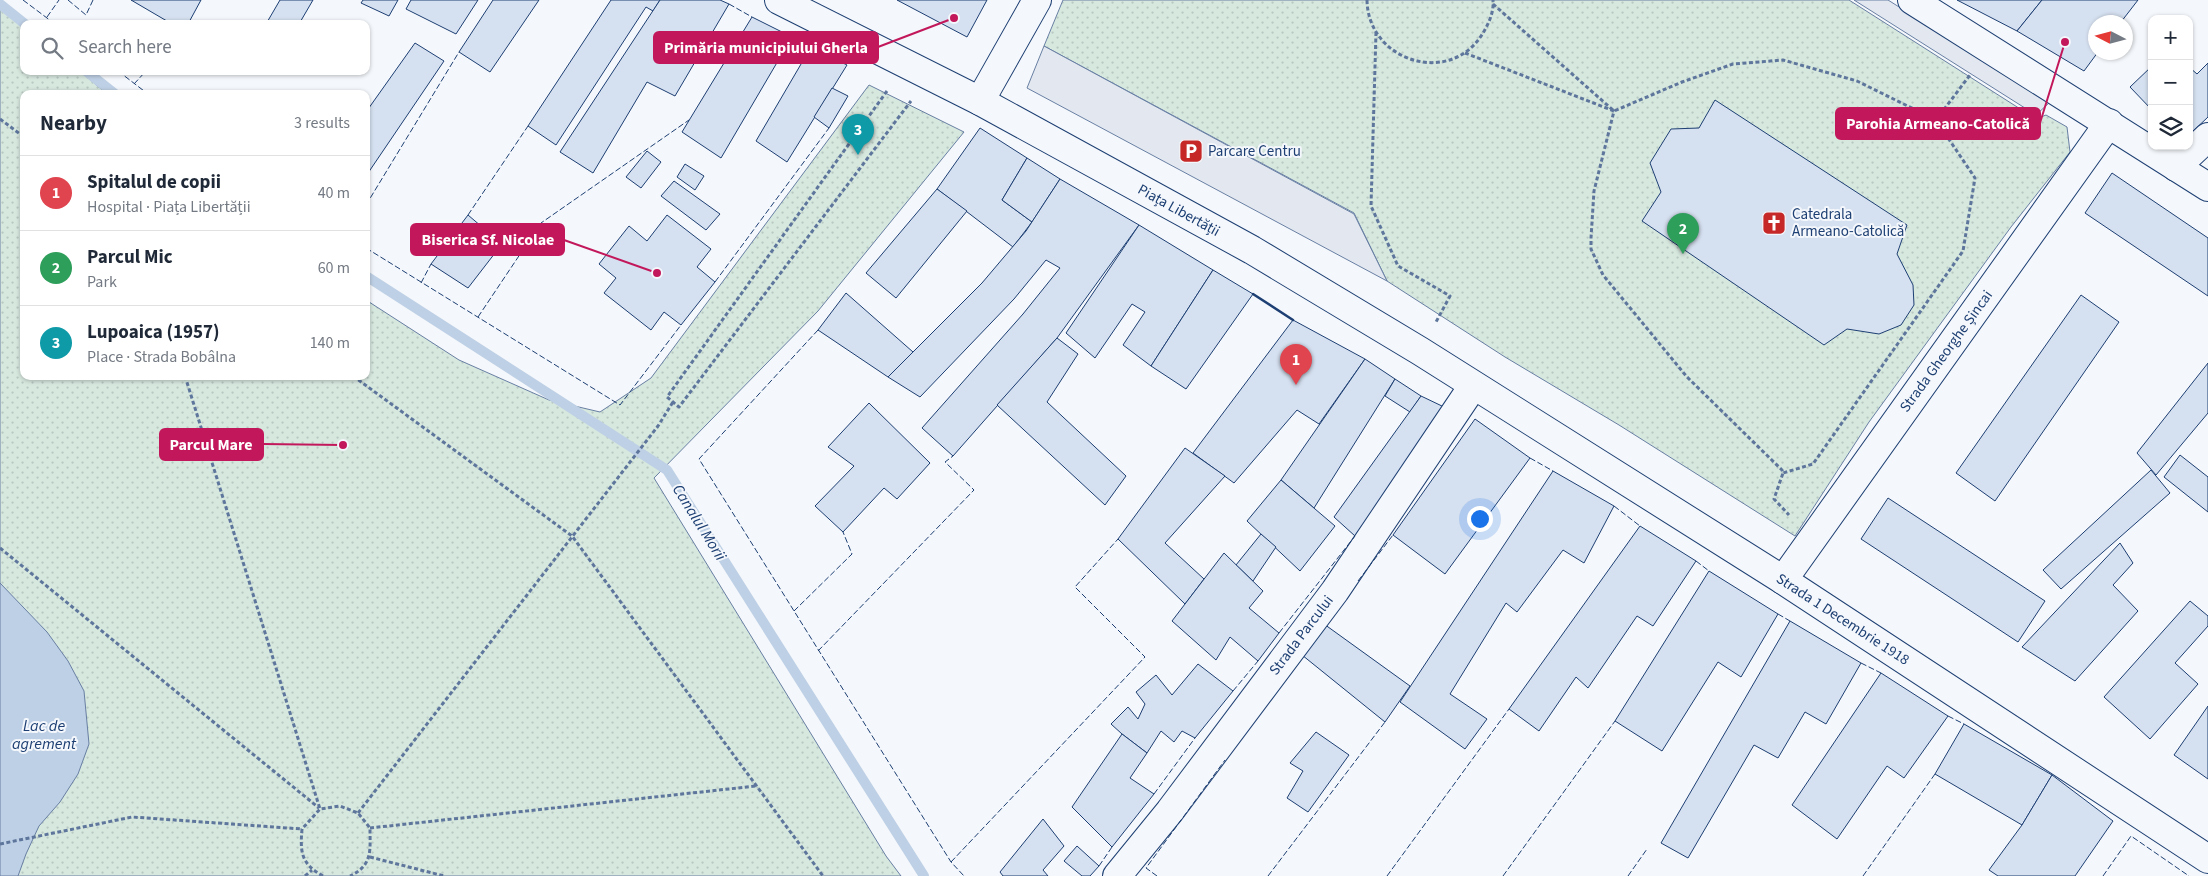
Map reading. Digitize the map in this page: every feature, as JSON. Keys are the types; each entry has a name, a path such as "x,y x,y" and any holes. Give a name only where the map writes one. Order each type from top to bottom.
{"main road":[{"name":"Piața Libertății","path":"779,0 980,101 1252,250 1420,351 1473,386"},
{"path":"980,101 1037,0"},
{"path":"1912,0 2208,187"},
{"name":"Strada Gheorghe Șincai","path":"1783,580 2109,123"},
{"path":"2176,166 2208,137"},
{"name":"Strada 1 Decembrie 1918","path":"1473,386 1783,580 2208,859"},
{"name":"Strada Parcului","path":"1117,876 1170,811 1335,591 1473,386"}],"path":[{"path":"1367,0 1369,18 1376,32 1388,48 1405,58 1426,63 1446,61 1465,53 1479,40 1489,23 1493,2"},
{"path":"1493,2 1614,112"},
{"path":"1376,32 1371,206 1398,266 1450,296 1420,351"},
{"path":"1936,120 1989,48"},
{"path":"1465,53 1614,112 1682,82 1733,64 1783,60 1857,81 1936,120 1975,178 1963,251 1813,464 1783,473"},
{"path":"918,70 679,407 667,397 918,70"},
{"path":"1614,112 1594,191 1590,238 1591,249 1603,275 1687,377 1783,473"},
{"path":"0,119 20,133"},
{"path":"186,380 320,809"},
{"path":"358,380 572,536 823,876"},
{"path":"358,813 658,426 673,402"},
{"path":"1783,473 1774,499 1812,540"},
{"path":"0,548 320,809"},
{"path":"370,828 757,786"},
{"path":"322,876 312,870 300,851 302,829 320,809 340,806 358,813 370,828 370,857 359,871 350,876"},
{"path":"0,844 132,817 302,829"},
{"path":"370,857 444,876"},
{"path":"305,876 312,870"}],"shaded area":[{"path":"1063,0 1849,0 2036,119 2046,115 2067,127 2070,152 2011,227 1869,422 1795,536 1619,425 1505,357 1387,281 1354,213 1044,46"},
{"path":"1854,0 1888,0 2050,102 2036,115"},
{"path":"0,6 20,20 20,75 85,75 102,90 20,90 20,380 370,380 370,303 459,360 549,400 600,412 651,378 869,85 964,132 818,311 654,478 886,856 901,876 0,876"},
{"name":"Parcare Centru","path":"1044,46 1354,214 1387,281 1027,88"}],"water":[{"name":"Lac de agrement","path":"0,583 47,632 68,661 84,691 89,744 78,774 60,802 39,826 18,876 0,876"}],"building":[{"path":"131,0 201,0 190,20 165,20"},
{"path":"280,0 313,0 301,20 268,20"},
{"path":"363,0 398,0 389,16 361,3"},
{"path":"411,0 478,0 456,34 406,9"},
{"path":"493,0 539,0 490,72 459,52"},
{"path":"611,0 660,0 653,11 646,7 556,145 528,126"},
{"path":"660,0 720,0 729,4 675,96 647,82 593,173 560,152"},
{"path":"897,0 987,0 967,37"},
{"path":"1957,0 2042,0 2017,31"},
{"path":"2042,0 2138,0 2126,15 2088,15 2088,60 2092,60 2084,71 2017,31"},
{"path":"752,17 792,37 721,158 682,132"},
{"path":"415,43 444,61 370,170 370,106"},
{"path":"811,47 847,65 787,162 756,141"},
{"path":"2208,63 2208,117 2193,131 2193,70 2197,74"},
{"path":"2148,70 2148,106 2130,87"},
{"path":"832,88 848,96 829,128 814,117"},
{"name":"Catedrala Armeano-Catolică","path":"1715,100 1907,225 1897,254 1913,285 1914,305 1901,325 1879,334 1847,329 1824,345 1642,221 1661,192 1650,163 1671,129 1699,128"},
{"path":"980,128 1027,158 1002,200 1032,222 1013,247 937,189"},
{"path":"647,151 661,162 641,188 626,177"},
{"path":"1027,158 1060,179 1032,222 1002,200"},
{"path":"685,164 704,176 695,190 677,177"},
{"path":"2112,173 2208,238 2208,296 2085,213"},
{"path":"1060,179 1139,225 1057,338 953,456 922,428 1023,314 1060,268 1046,260 1014,299 920,397 888,377 982,283 1026,231"},
{"path":"674,181 720,214 706,230 661,196"},
{"path":"937,189 967,211 896,298 866,273"},
{"path":"468,215 502,244 468,288 431,264"},
{"path":"667,215 711,249 697,267 715,282 681,325 664,312 651,330 604,293 616,278 599,264 629,226 647,241"},
{"path":"1139,225 1213,270 1151,366 1123,345 1145,312 1132,304 1095,358 1066,333"},
{"path":"1213,270 1253,294 1186,389 1151,366"},
{"path":"846,293 913,352 888,377 818,330"},
{"path":"2081,295 2119,322 1995,501 1956,473"},
{"path":"1293,320 1365,359 1319,424 1297,410 1234,483 1193,453"},
{"path":"1057,338 1078,354 1047,402 1126,476 1105,505 997,405"},
{"path":"1365,359 1395,379 1314,508 1281,480"},
{"path":"2208,363 2208,413 2156,475 2137,453"},
{"path":"1395,379 1421,396 1410,412 1385,396"},
{"path":"1421,396 1444,407 1355,536 1334,517"},
{"path":"869,403 930,463 897,499 884,488 843,532 815,506 854,466 828,447"},
{"path":"1475,419 1530,458 1445,574 1393,535"},
{"path":"1185,448 1225,476 1165,543 1204,579 1185,604 1118,539"},
{"path":"2180,455 2208,477 2208,512 2164,477"},
{"path":"2151,470 2170,493 2061,589 2043,570"},
{"path":"1553,471 1614,506 1584,563 1563,550 1517,612 1506,603 1450,694 1487,719 1465,749 1400,702"},
{"path":"1281,480 1335,526 1300,571 1247,521"},
{"path":"1888,498 2045,601 2018,642 1861,539"},
{"path":"1640,526 1696,561 1653,626 1637,616 1588,688 1576,677 1539,731 1509,709"},
{"path":"1261,534 1276,547 1253,581 1236,565"},
{"path":"2120,543 2133,563 2113,585 2138,611 2075,681 2022,647"},
{"path":"1224,553 1263,591 1249,608 1279,633 1258,661 1230,637 1216,660 1172,621"},
{"path":"1709,571 1778,614 1741,677 1718,662 1662,751 1615,721"},
{"path":"2190,601 2208,616 2208,626 2175,663 2198,684 2150,739 2104,697"},
{"path":"1790,621 1861,663 1826,724 1805,712 1778,758 1754,745 1688,858 1661,843"},
{"path":"1324,624 1410,686 1385,722 1302,655"},
{"path":"1198,664 1233,691 1195,738 1182,731 1174,742 1161,731 1147,753 1111,724 1128,707 1138,719 1145,704 1136,692 1156,675 1172,695"},
{"path":"1881,673 1948,716 1904,778 1887,766 1837,839 1792,805"},
{"path":"2208,706 2208,779 2174,755"},
{"path":"1964,724 2052,775 2022,825 1935,774"},
{"path":"1316,732 1349,755 1308,812 1287,798 1303,771 1290,763"},
{"path":"1122,734 1147,753 1130,778 1154,794 1112,847 1072,807"},
{"path":"2052,775 2113,821 2075,876 1998,876 1989,870 2022,825"},
{"path":"1043,819 1064,846 1043,870 1048,876 1003,876 1000,872"},
{"path":"1077,846 1099,866 1090,876 1082,876 1064,861"}],"waterway":[{"name":"Canalul Morii","path":"0,4 20,20"},
{"name":"Canalul Morii","path":"91,75 110,90"},
{"name":"Canalul Morii","path":"370,279 667,470 924,876"}],"fence":[{"path":"23,0 50,20"},
{"path":"47,17 59,0"},
{"path":"68,0 86,15 93,0"},
{"path":"729,4 752,17"},
{"path":"792,37 811,47"},
{"path":"370,198 459,52"},
{"path":"123,75 143,90"},
{"path":"134,84 142,75"},
{"path":"478,317 541,223 689,120"},
{"path":"468,215 528,126"},
{"path":"715,282 829,128"},
{"path":"370,250 620,405 681,325"},
{"path":"421,283 431,264"},
{"path":"818,330 699,459 951,862 964,876"},
{"path":"818,651 974,490 945,462 953,456"},
{"path":"1530,458 1553,471"},
{"path":"1614,506 1640,526"},
{"path":"794,611 852,554 843,532"},
{"path":"1358,581 1393,535"},
{"path":"1279,633 1355,536"},
{"path":"951,862 1145,657 1075,587 1118,539"},
{"path":"1696,561 1709,571"},
{"path":"1778,614 1790,621"},
{"path":"1233,691 1258,661"},
{"path":"1861,663 1881,673"},
{"path":"1387,876 1509,709"},
{"path":"1948,716 1964,724"},
{"path":"1503,876 1615,721"},
{"path":"1268,876 1385,722"},
{"path":"1154,794 1195,738"},
{"path":"1157,876 1146,868 1225,760"},
{"path":"1863,876 1935,774"},
{"path":"2103,876 2131,836 2189,876"},
{"path":"1099,866 1112,847"},
{"path":"1628,876 1647,849"}],"wall":[{"path":"1253,294 1293,320"}],"place":[{"name":"Primăria municipiului Gherla","path":"954,18"},
{"name":"Parohia Armeano-Catolică","path":"2065,42"},
{"name":"Parcare Centru","path":"1191,151"},
{"name":"Lupoaica (1957)","path":"858,155"},
{"name":"Catedrala Armeano-Catolică","path":"1774,223"},
{"name":"Parcul Mic","path":"1683,254"},
{"name":"Biserica Sf. Nicolae","path":"657,273"},
{"name":"Spitalul de copii","path":"1296,385"},
{"name":"Parcul Mare","path":"343,445"}]}
